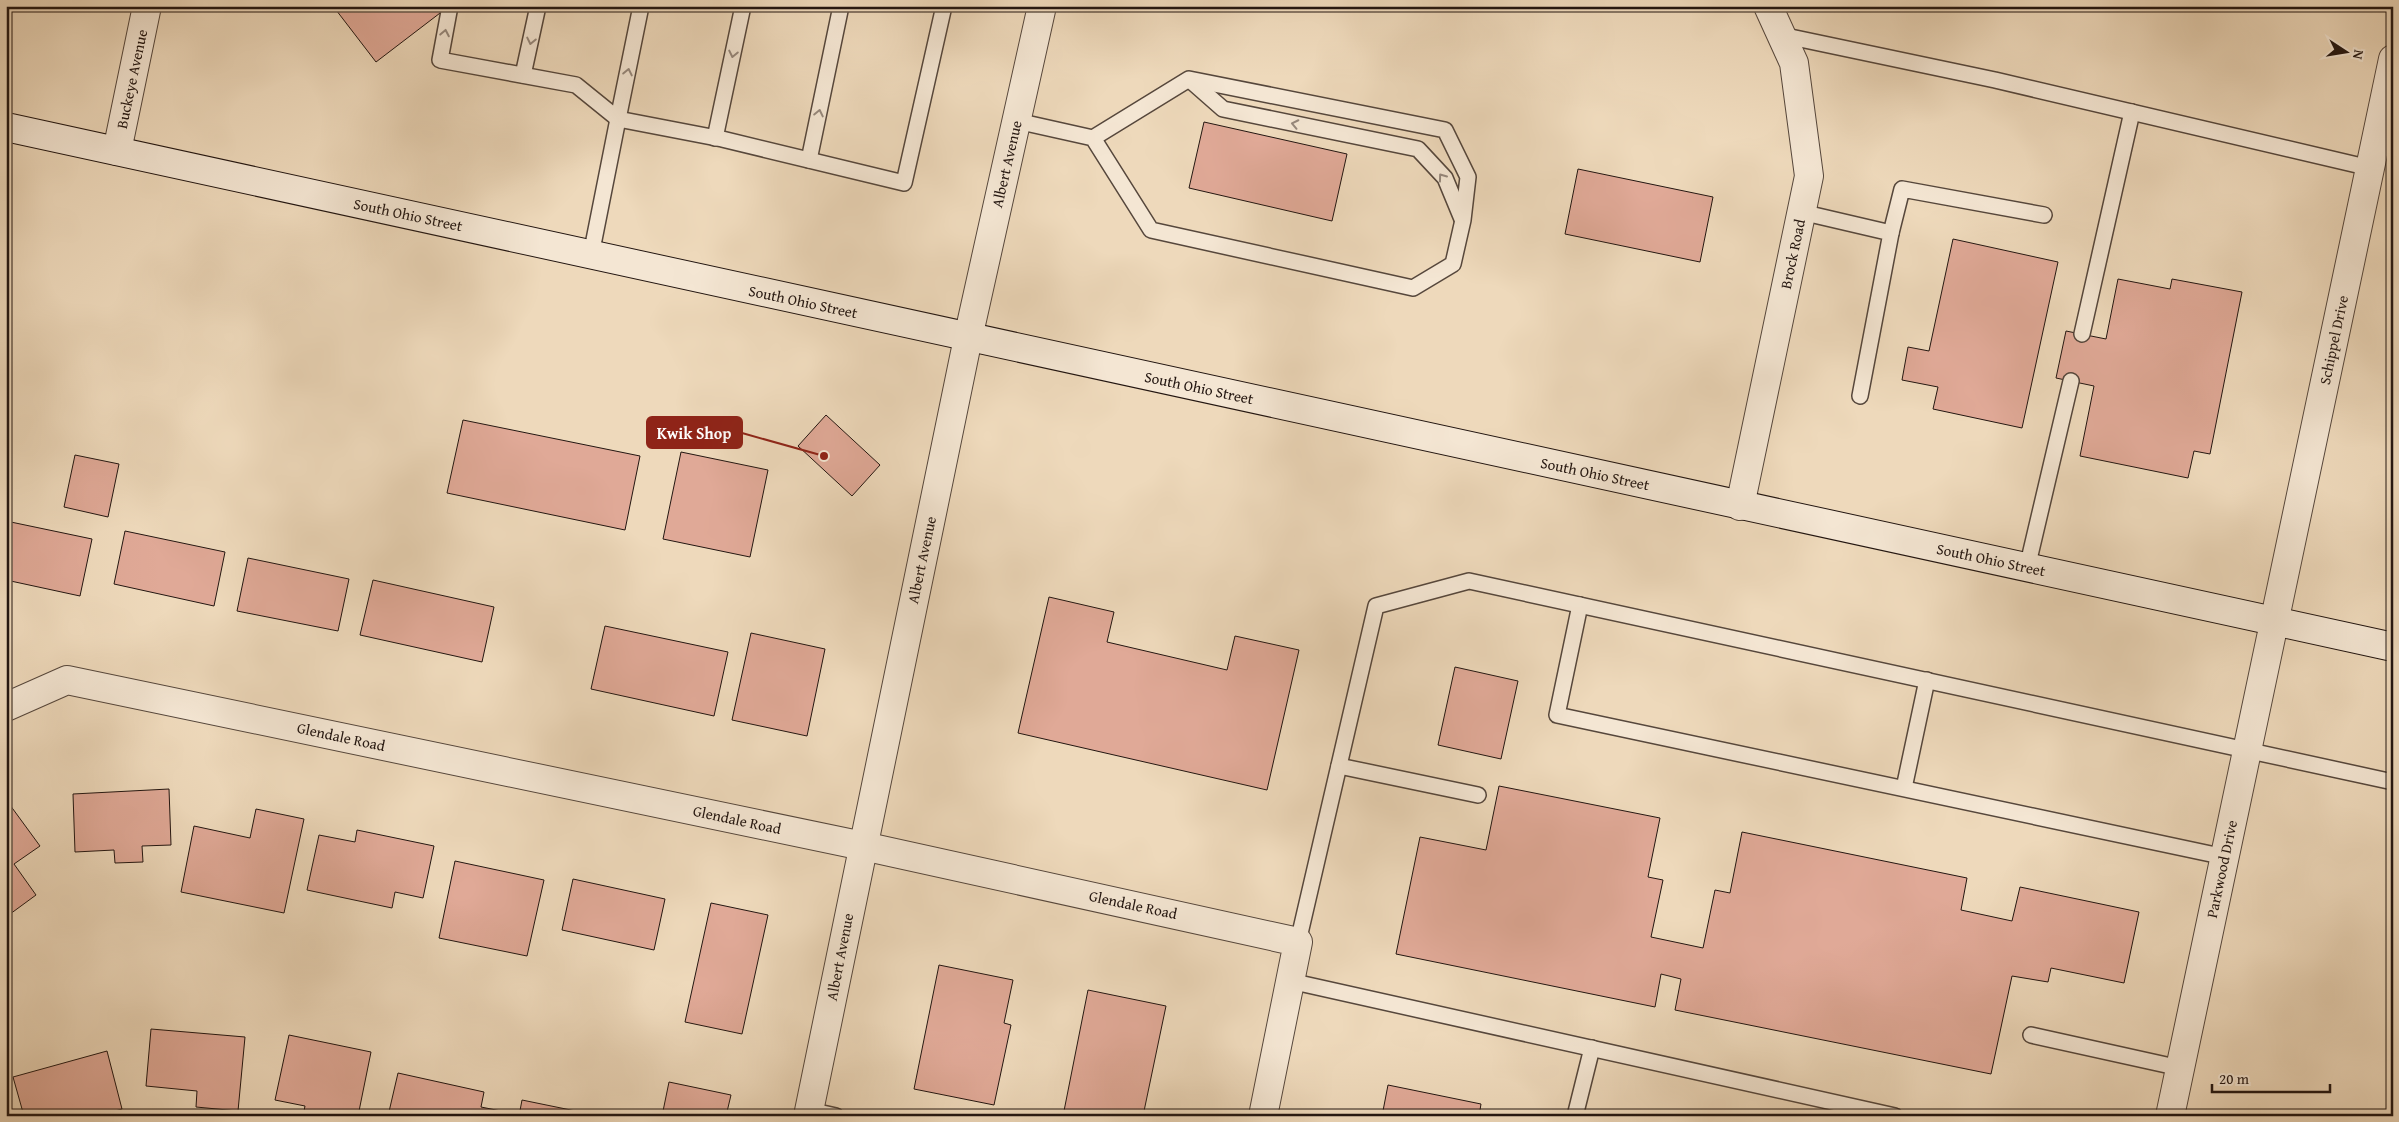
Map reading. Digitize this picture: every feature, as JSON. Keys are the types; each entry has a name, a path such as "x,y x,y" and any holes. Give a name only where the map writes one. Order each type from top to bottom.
{"street":[{"name":"Buckeye Avenue","path":"116,151 148,6"},
{"name":"Albert Avenue","path":"808,1113 968,338 1042,6"},
{"name":"Brock Road","path":"1740,506 1809,176 1794,63 1768,6"},
{"name":"Schippel Drive","path":"2274,622 2393,59"},
{"name":"South Ohio Street","path":"6,127 2393,647"},
{"name":"Parkwood Drive","path":"2170,1116 2274,622"},
{"name":"Glendale Road","path":"6,707 67,680 862,846 1298,942"},
{"path":"1264,1116 1298,942"}],"lane":[{"path":"450,6 440,60 576,85 618,119 715,138 904,183 944,6"},
{"path":"523,75 538,6"},
{"path":"591,255 641,6"},
{"path":"715,138 743,6"},
{"path":"809,160 841,6"},
{"path":"1781,35 1995,80 2370,168"},
{"path":"1016,121 1093,138 1189,79 1445,130 1468,177 1463,220 1453,264 1413,288 1150,230 1093,138"},
{"path":"1189,79 1223,109 1418,149 1445,178 1463,220"},
{"path":"2082,334 2132,112"},
{"path":"1860,396 1891,234 1902,189 2044,215"},
{"path":"1801,212 1891,234"},
{"path":"2027,568 2071,381"},
{"path":"1298,942 1376,606 1469,581 2393,782"},
{"path":"1580,605 1557,715 2225,857"},
{"path":"1904,788 1927,680"},
{"path":"1339,766 1478,795"},
{"path":"1290,981 1895,1116"},
{"path":"2030,1035 2180,1068"},
{"path":"1575,1116 1592,1048"},
{"path":"808,1113 836,1116"}],"building":[{"path":"333,6 441,6 444,10 376,62"},
{"path":"1204,122 1347,154 1332,221 1189,188"},
{"path":"1578,169 1713,197 1700,262 1565,234"},
{"path":"1953,239 2058,262 2022,428 1933,409 1938,387 1902,380 1908,347 1929,351"},
{"path":"2118,279 2170,289 2172,279 2242,292 2210,454 2194,451 2188,478 2080,456 2094,386 2056,378 2066,331 2106,339"},
{"path":"826,415 880,465 852,496 798,446"},
{"path":"463,420 640,456 625,530 447,493"},
{"path":"681,452 768,470 750,557 663,539"},
{"path":"75,455 119,464 108,517 64,507"},
{"path":"6,521 92,539 80,596 6,580"},
{"path":"125,531 225,552 214,606 114,584"},
{"path":"248,558 349,579 338,631 237,611"},
{"path":"373,580 494,607 482,662 360,635"},
{"path":"1049,597 1114,612 1107,642 1227,670 1235,636 1299,650 1267,790 1018,733"},
{"path":"605,626 728,652 714,716 591,689"},
{"path":"751,633 825,649 807,736 732,720"},
{"path":"1455,667 1518,681 1501,759 1438,745"},
{"path":"1499,786 1660,818 1648,877 1663,880 1651,937 1703,948 1715,890 1730,893 1742,832 1967,878 1961,910 2012,921 2020,887 2139,912 2124,983 2051,968 2048,982 2012,976 1991,1074 1675,1010 1681,979 1661,974 1655,1007 1396,954 1420,837 1486,850"},
{"path":"169,789 171,845 142,846 143,862 115,863 114,850 75,852 73,794"},
{"path":"10,805 40,846 14,864 36,895 6,917 6,808"},
{"path":"256,809 304,819 284,913 181,892 194,826 250,838"},
{"path":"357,830 434,846 423,898 395,892 392,908 307,890 319,835 355,842"},
{"path":"455,861 544,880 527,956 439,938"},
{"path":"573,879 665,899 654,950 562,930"},
{"path":"711,903 768,915 742,1034 685,1022"},
{"path":"939,965 1013,980 1004,1023 1011,1025 994,1105 914,1089"},
{"path":"1088,990 1166,1006 1143,1116 1063,1116"},
{"path":"151,1029 245,1037 238,1111 196,1107 197,1091 146,1086"},
{"path":"289,1035 371,1052 358,1116 303,1116 305,1106 275,1100"},
{"path":"107,1051 122,1109 98,1116 24,1116 13,1077"},
{"path":"398,1073 484,1092 481,1107 501,1111 500,1116 388,1116"},
{"path":"669,1082 731,1095 726,1116 662,1116"},
{"path":"1388,1085 1481,1104 1479,1116 1382,1116"},
{"path":"522,1100 600,1116 519,1116"}],"place":[{"name":"Kwik Shop","path":"824,456"}]}
